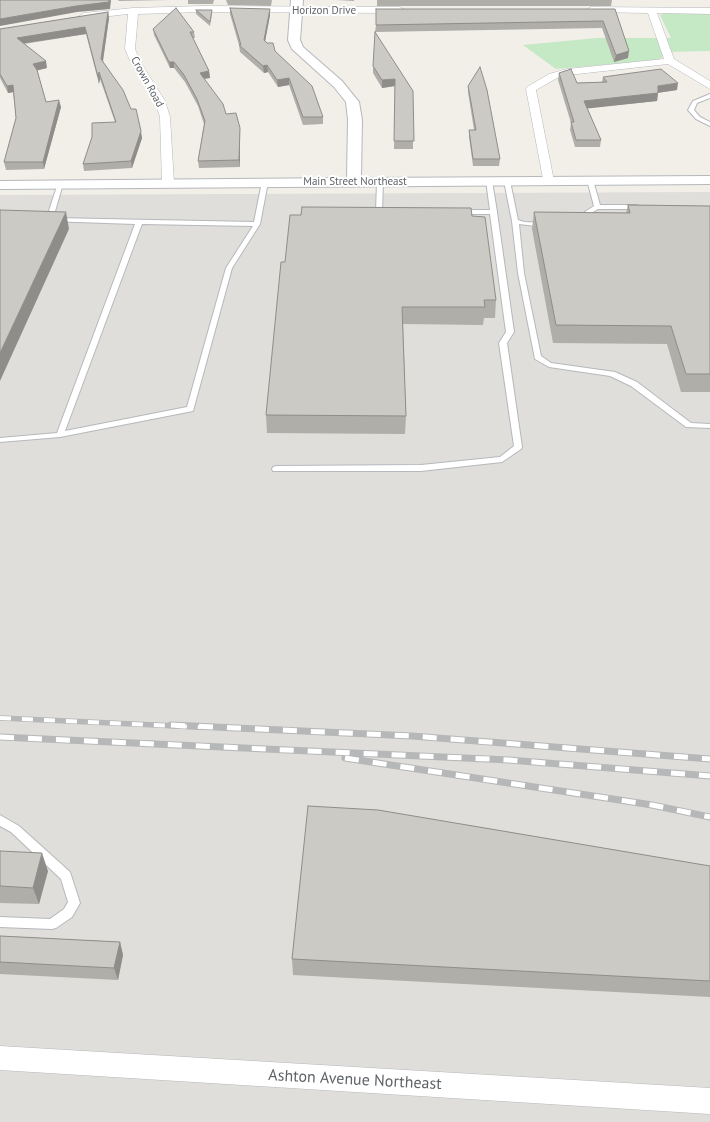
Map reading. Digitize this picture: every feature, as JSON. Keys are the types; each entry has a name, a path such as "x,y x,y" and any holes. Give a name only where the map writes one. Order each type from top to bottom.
{"street":[{"name":"Horizon Drive","path":"77,17 133,11 296,5 406,10"},
{"path":"296,5 294,40 298,49 338,84 352,102 355,120 354,182"},
{"path":"582,10 710,11"},
{"path":"651,10 670,60 710,86"},
{"name":"Crown Road","path":"133,11 130,49 136,63 160,101 166,117 168,183"},
{"path":"548,181 531,89 553,76 567,72 670,60"},
{"name":"Main Street Northeast","path":"0,185 710,180"},
{"name":"Ashton Avenue Northeast","path":"0,1058 710,1101"}],"lane":[{"path":"710,96 695,102 691,110 698,118 710,124"},
{"path":"590,180 597,207"},
{"path":"276,469 421,468 502,459 518,446 503,342 510,332 489,181"},
{"path":"507,181 515,220 521,274 538,357 549,365 612,374 634,384 689,425 710,426"},
{"path":"0,440 60,435 190,409 229,268 257,224 265,182"},
{"path":"379,211 380,182"},
{"path":"49,220 60,184"},
{"path":"571,222 597,207 642,207"},
{"path":"370,211 388,211"},
{"path":"456,212 494,212"},
{"path":"39,220 257,224"},
{"path":"515,220 523,224 554,225"},
{"path":"60,435 139,222"},
{"path":"0,820 16,829 66,876 74,903 68,913 52,924 0,922"}],"shaded area":[{"path":"710,192 710,1122 0,1122 0,195"}],"green space":[{"path":"667,13 710,13 710,51 663,52 665,56 658,60 556,69 523,45 597,38 671,38 660,15"}],"building":[{"path":"0,0 109,0 109,2 0,19"},
{"path":"176,8 194,32 190,32 209,71 200,73 223,104 226,114 236,113 240,128 239,160 198,161 205,121 197,99 184,75 174,62 169,62 153,29"},
{"path":"230,8 270,9 264,40 267,43 273,43 275,51 312,86 323,117 303,117 289,78 277,80 267,65 263,66 239,45 241,45"},
{"path":"376,9 615,9 629,51 616,55 603,21 376,25"},
{"path":"196,10 212,10 210,22"},
{"path":"108,12 101,59 123,90 131,109 136,109 141,131 131,161 83,164 92,137 92,123 116,122 99,72 98,77 85,27 17,38 46,61 33,64 37,70 46,102 59,100 43,162 4,162 16,118 13,85 7,86 0,74 0,29"},
{"path":"375,32 413,91 414,141 394,141 395,79 382,80 373,66"},
{"path":"480,67 487,90 500,159 473,159 469,130 476,130 468,86"},
{"path":"571,69 577,83 607,82 603,77 661,69 678,83 658,86 658,93 584,101 601,140 576,140 571,122 574,122 559,73"},
{"path":"628,205 710,206 710,374 686,374 671,326 556,325 534,212 630,213"},
{"path":"302,207 471,208 472,216 485,217 496,300 484,300 485,307 402,307 406,416 266,415 281,262 285,262 290,215 301,215"},
{"path":"0,210 66,212 0,353"},
{"path":"308,806 378,810 710,866 710,981 292,959"},
{"path":"0,851 42,853 33,888 0,886"},
{"path":"0,936 120,942 114,968 0,962"}],"railway":[{"path":"0,718 200,727"},
{"path":"171,725 412,736 710,759"},
{"path":"0,737 509,760 710,776"},
{"path":"345,758 652,805 710,817"}]}
